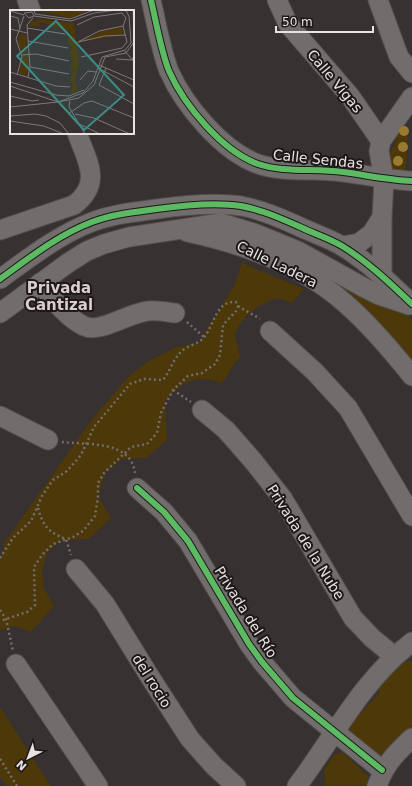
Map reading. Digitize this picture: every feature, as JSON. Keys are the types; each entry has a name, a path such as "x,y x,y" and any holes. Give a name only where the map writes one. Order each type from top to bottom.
{"street":[{"path":"27,0 31,10"},
{"name":"Calle Sendas","path":"151,0 169,70 187,103 212,131 236,152 257,163 272,167 342,172 384,179 412,181"},
{"name":"Calle Vigas","path":"277,0 288,24 350,96 381,141"},
{"path":"378,0 399,57 412,72"},
{"path":"382,276 382,217 384,179 379,150 381,141 412,97"},
{"path":"0,230 74,205 84,197 91,185 91,173 77,134"},
{"name":"Calle Ladera","path":"1,275 67,234 93,222 123,214 200,204 240,206 261,210 342,246 382,276 412,305"},
{"path":"342,246 359,243 372,233 382,217"},
{"name":"Calle Ladera","path":"6,308 87,251 104,244 129,237 216,223 232,225 298,251 379,295 412,305"},
{"name":"Calle Ladera","path":"178,230 227,241 271,258 321,285 346,303 392,350 412,376"},
{"path":"1,275 6,308"},
{"path":"40,284 62,309 85,327 100,328 126,316 148,311 176,313"},
{"path":"270,331 315,372 348,408 412,516"},
{"name":"Privada de la Nube","path":"202,410 226,430 254,462 283,499 353,618 372,638 394,656"},
{"path":"0,416 48,440"},
{"name":"Privada del Río","path":"137,488 164,512 188,541 249,644 262,662 293,698 334,731 380,778"},
{"name":"del rocio","path":"76,569 105,604 190,739 214,766 236,786"},
{"path":"297,786 360,695 394,656 412,642"},
{"path":"16,664 98,786"},
{"path":"380,778 393,756 412,738"}],"path":[{"path":"0,558 13,538 31,521 42,496 53,480 67,471 81,455 94,427 130,384 144,379 163,380 170,371 175,358 184,349 195,345 205,338 220,307 236,302 238,306 256,316 270,331"},
{"path":"0,621 27,612 35,605 34,567 42,555 52,544 83,531 95,516 98,497 98,483 110,466 131,447 147,444 158,433 162,413 172,390 188,376 202,373 215,364 220,355 224,325 236,311 238,306"},
{"path":"176,313 205,338"},
{"path":"172,390 202,410"},
{"path":"48,440 85,445 107,445 124,454 134,468 137,488"},
{"path":"38,507 41,518 47,528 53,534 66,539"},
{"path":"66,539 76,569"},
{"path":"0,610 6,619 16,664"},
{"path":"0,759 17,786"}],"shaded area":[{"path":"403,124 408,128 406,168 404,171 391,171 388,156"},
{"path":"225,229 406,312 412,320 412,365 369,316"},
{"path":"242,263 304,289 292,303 277,298 257,307 247,315 235,334 240,356 222,383 204,379 190,381 178,388 165,401 167,440 146,458 122,459 106,471 98,496 111,518 89,539 62,540 47,552 42,571 44,588 54,606 31,632 15,626 0,630 0,560 4,543 92,419 129,376 149,361 174,348 199,342 234,286"},
{"path":"412,661 412,726 379,756 349,733 352,717 362,712 379,693 379,684 402,662"},
{"path":"0,707 51,786 7,786 0,777"},
{"path":"342,752 368,776 368,785 325,786 324,770 334,755"}],"cycle path":[{"path":"151,0 169,71 184,98 194,112 218,138 231,149 244,158 268,167 332,171 386,179 412,181"},
{"path":"0,279 67,233 100,219 178,206 199,204 231,205 241,206 271,214 337,243 370,266 412,304"},
{"path":"137,488 164,512 188,541 249,644 262,662 293,698 382,770"}],"district":[{"name":"Privada Cantizal","path":"59,296"}]}
